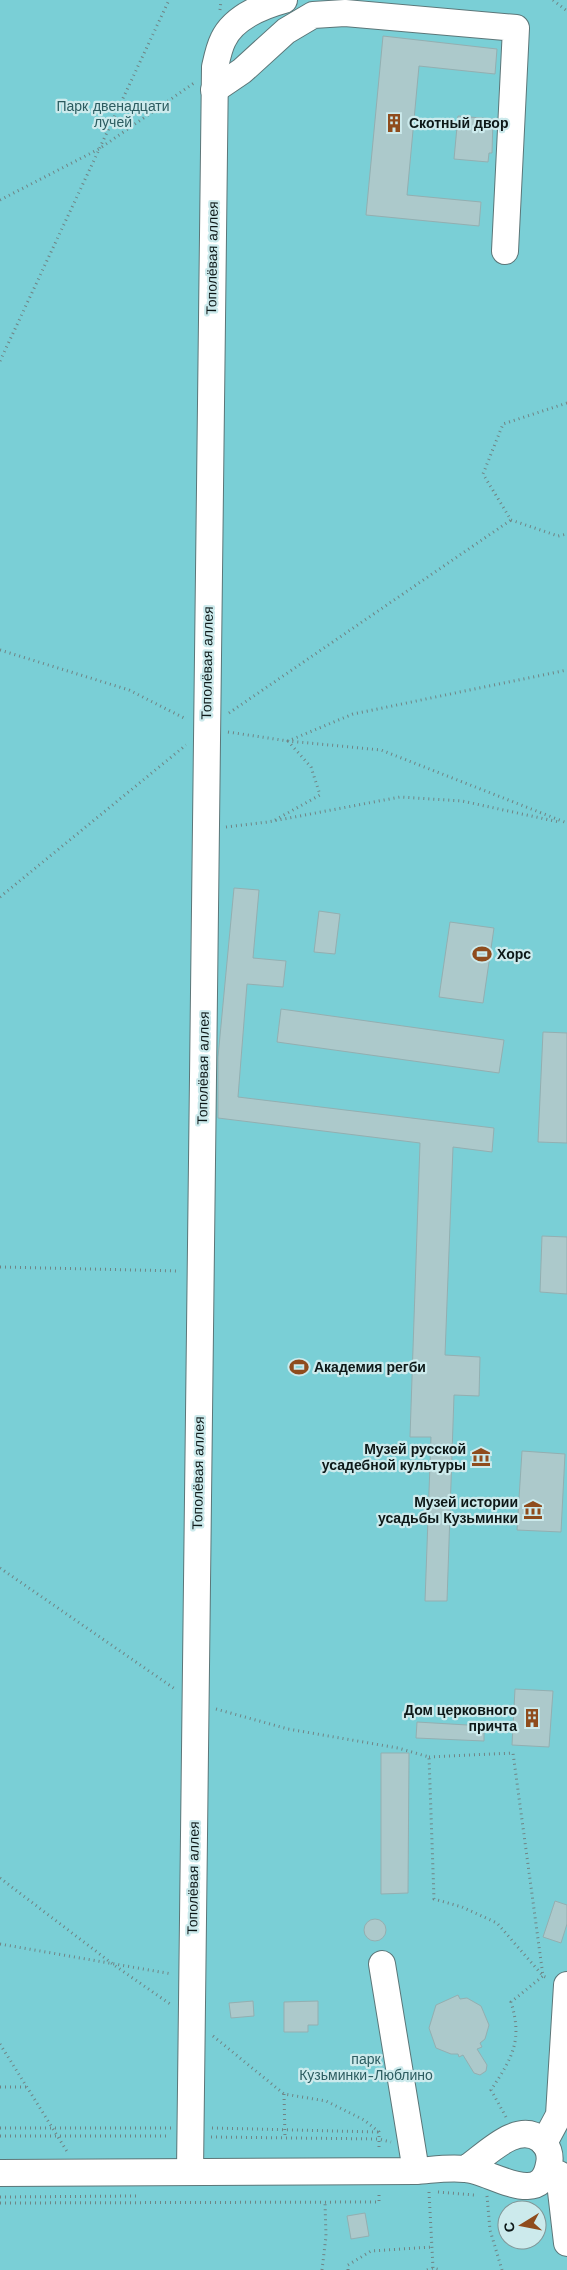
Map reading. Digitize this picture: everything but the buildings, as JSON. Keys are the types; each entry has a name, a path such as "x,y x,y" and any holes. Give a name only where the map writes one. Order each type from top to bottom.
{"street":[{"name":"Тополёвая аллея","path":"190,2172 215,78 223,39 240,20 264,6 284,0"},
{"path":"215,78 242,71 286,31 314,15 345,13 516,28 505,251"},
{"path":"382,1964 420,2176"},
{"path":"544,2143 559,2115 567,1985"},
{"path":"506,2132 511,2136 523,2133 534,2136 544,2143 550,2160 558,2173 567,2243"},
{"path":"0,2173 190,2172 420,2176 460,2169 506,2132"},
{"path":"496,2191 498,2172 496,2160 506,2132"},
{"path":"460,2169 496,2191 517,2186 529,2186 558,2173"}],"path":[{"path":"0,361 169,0"},
{"path":"553,0 567,11"},
{"path":"1,200 99,149 180,94 215,78"},
{"path":"567,403 503,424 483,474 511,520 558,536 567,534"},
{"path":"0,897 206,729 511,520"},
{"path":"0,650 129,690 206,729 288,741 381,750 567,824"},
{"path":"288,741 353,714 567,670"},
{"path":"275,820 320,795 311,767 288,741"},
{"path":"205,829 275,820 400,797 462,801 567,824"},
{"path":"0,1267 201,1271"},
{"path":"0,1568 196,1703 288,1729 398,1748 429,1757 513,1753 543,1976"},
{"path":"429,1757 434,1900 462,1907 497,1923 543,1976"},
{"path":"0,1944 192,1977"},
{"path":"506,2132 491,2090 510,2061 516,2044 516,2018 511,2002 543,1976"},
{"path":"0,2044 80,2173"},
{"path":"0,2087 27,2087"},
{"path":"284,2094 285,2138"},
{"path":"0,2136 379,2139 420,2176 496,2191 490,2230 502,2270"},
{"path":"420,2176 432,2247 432,2268"},
{"path":"0,2203 379,2202 379,2194 387,2193"},
{"path":"322,2270 326,2236 325,2203"},
{"path":"348,2270 348,2266 371,2251 432,2247"},
{"path":"427,2270 432,2268 441,2270"}],"green space":[{"name":"парк Кузьминки-Люблино","path":"0,0 567,0 567,2270 0,2270"}],"place":[{"name":"Скотный двор","path":"394,123"},
{"name":"Хорс","path":"482,954"},
{"name":"Академия регби","path":"299,1367"},
{"name":"Музей русской усадебной культуры","path":"481,1457"},
{"name":"Музей истории усадьбы Кузьминки","path":"533,1510"},
{"name":"Дом церковного причта","path":"532,1718"}],"park label":[{"name":"Парк двенадцати лучей","path":"113,114"}]}
